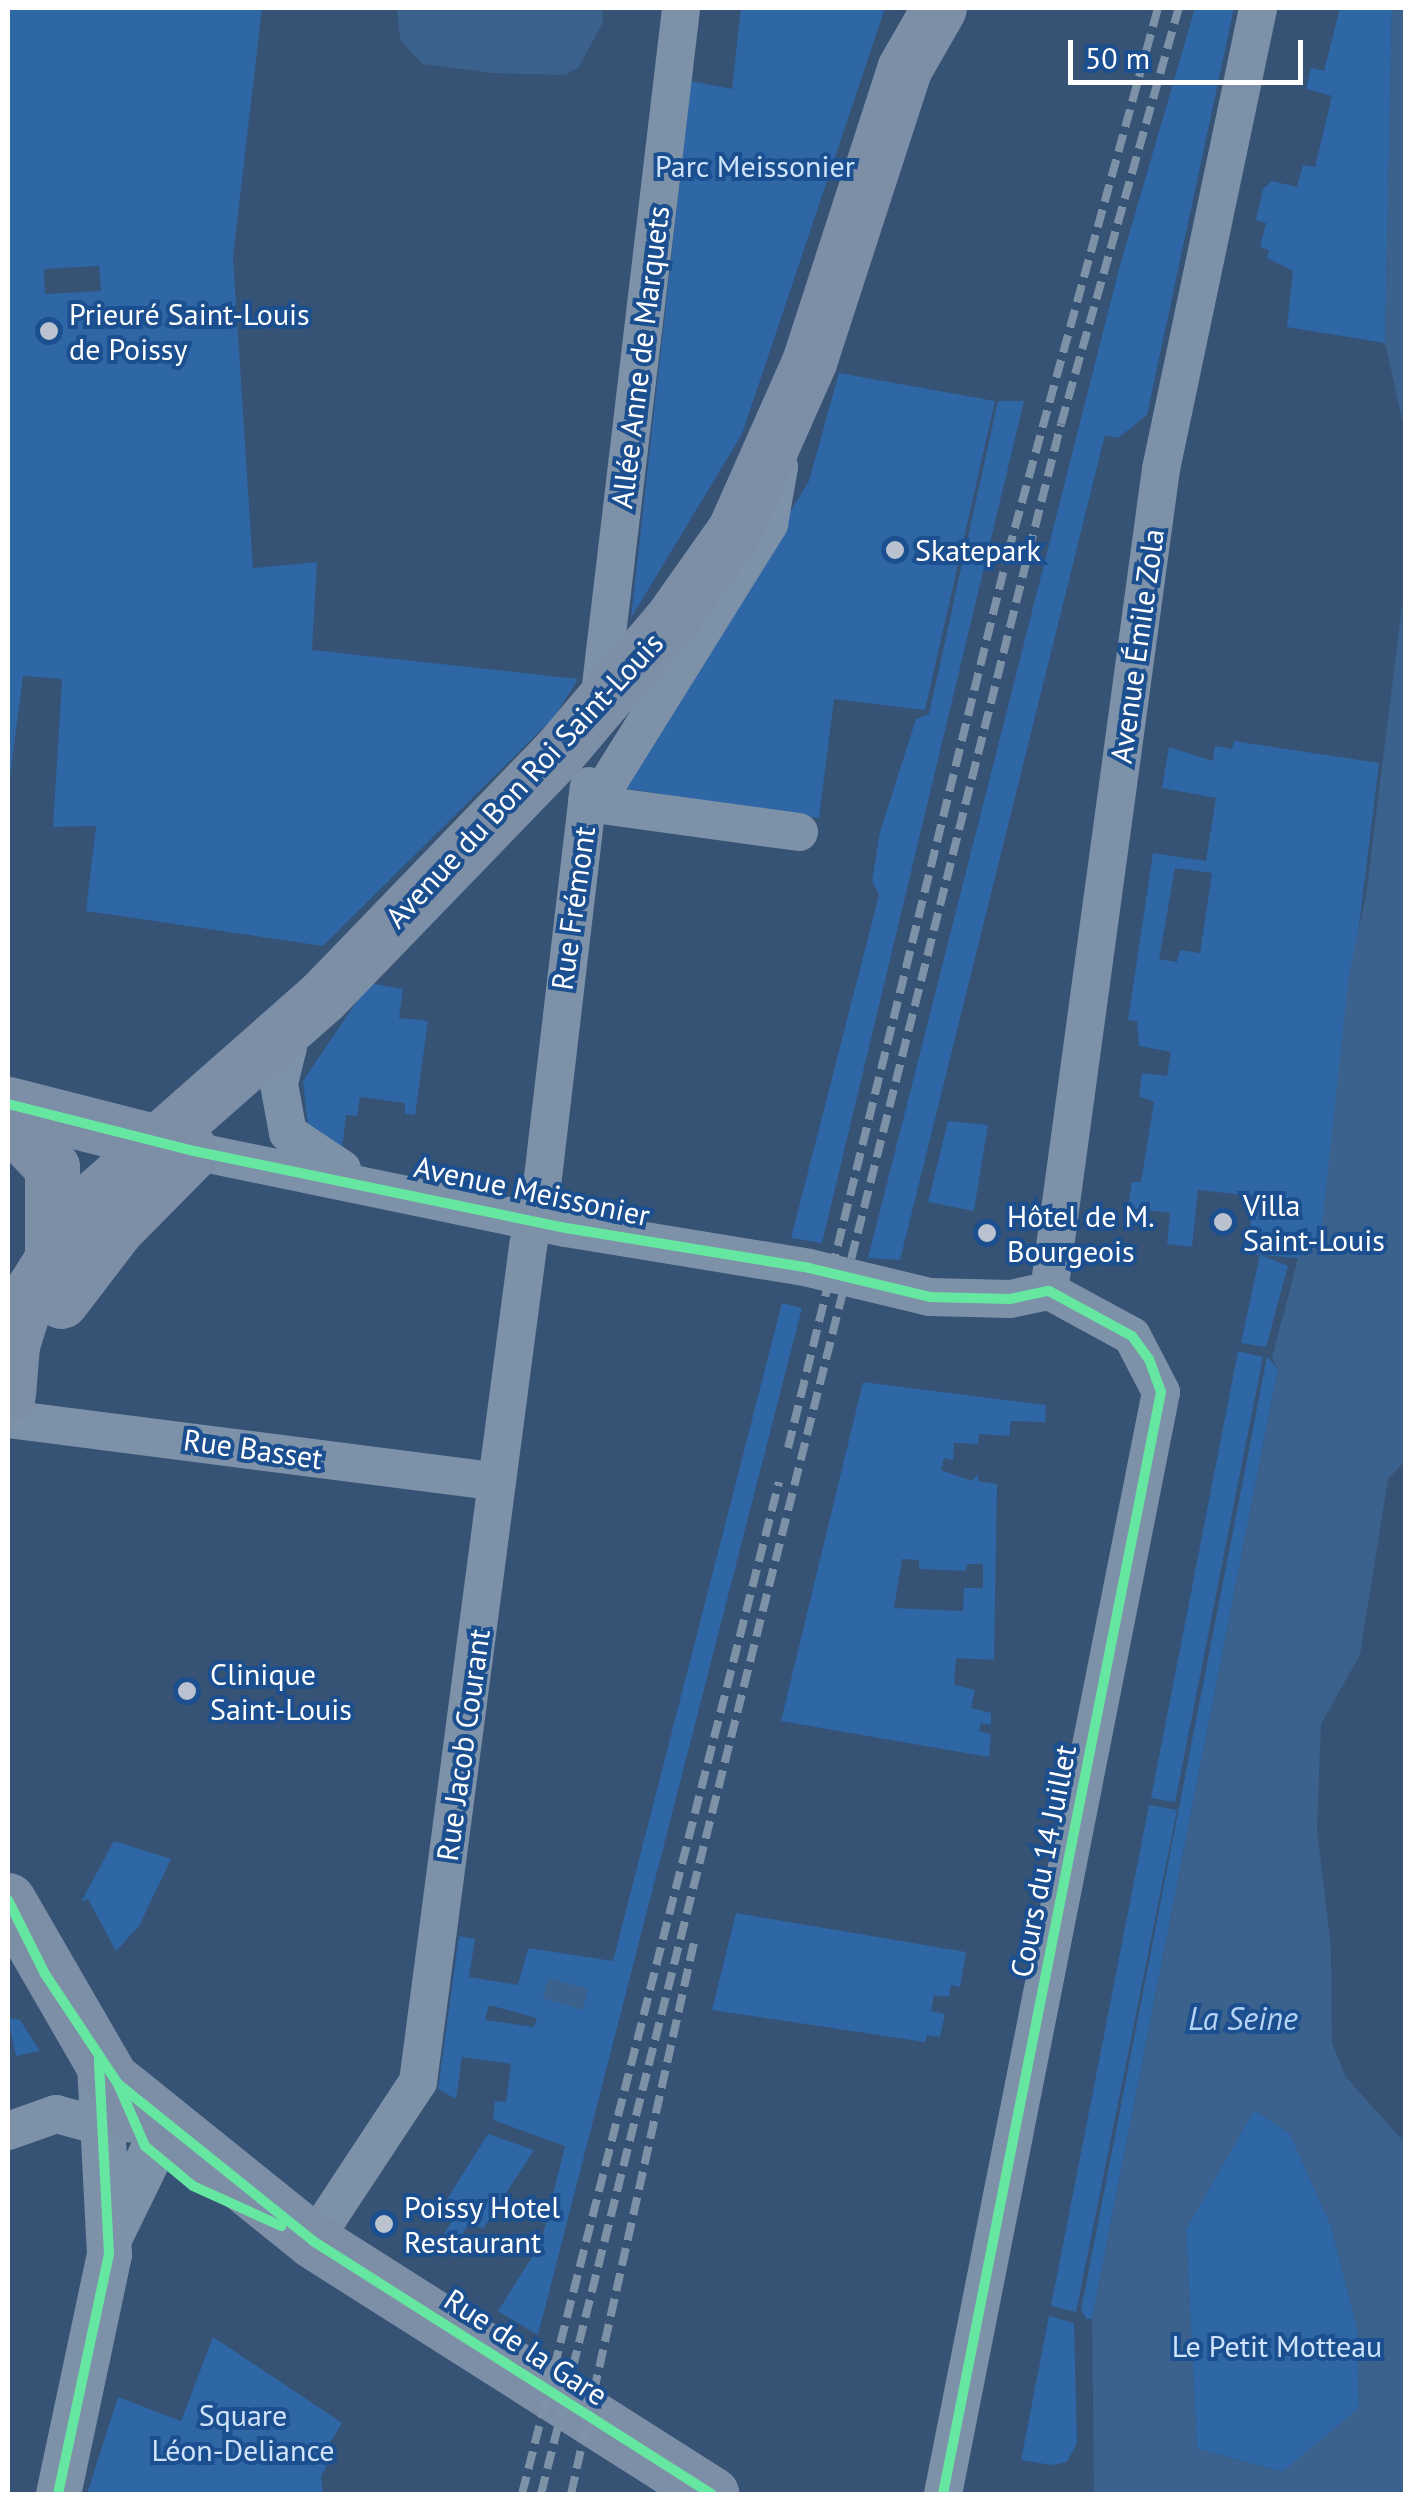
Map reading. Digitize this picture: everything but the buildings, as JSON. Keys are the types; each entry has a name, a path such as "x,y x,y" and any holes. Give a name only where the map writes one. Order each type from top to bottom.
{"main road":[{"name":"Avenue du Bon Roi Saint-Louis","path":"904,69 910,8"},
{"name":"Avenue du Bon Roi Saint-Louis","path":"8,1394 16,1323 52,1250 86,1205 174,1146 322,997 599,706 735,530 788,410 904,69 939,8"},
{"path":"8,1394 84,1267 174,1146 288,1046 322,997"},
{"name":"Avenue Meissonier","path":"8,1104 174,1146"},
{"path":"8,1120 52,1166 52,1250"},
{"name":"Rue de la Gare","path":"8,1900 107,2089 162,2139 193,2186 313,2241 712,2494"}],"street":[{"name":"Avenue Émile Zola","path":"1049,1291 1161,469 1258,8"},
{"name":"Allée Anne de Marquets","path":"587,803 681,9"},
{"name":"Rue Frémont","path":"533,1219 542,1186 587,803 606,786 769,524 788,410"},
{"path":"587,803 800,832"},
{"path":"288,1046 278,1084 288,1133 366,1182"},
{"name":"Avenue Meissonier","path":"174,1146 533,1219 809,1268 930,1297 1010,1299 1049,1291"},
{"name":"Rue Jacob Courant","path":"313,2241 418,2082 533,1219"},
{"name":"Cours du 14 Juillet","path":"943,2494 1161,1392 1132,1336 1049,1291"},
{"name":"Rue Basset","path":"8,1419 497,1482"},
{"path":"8,2131 56,2114 107,2089 111,2234 58,2494"},
{"path":"111,2234 162,2139"}],"green space":[{"path":"8,8 262,8 233,257 253,568 317,562 312,650 578,679 555,716 323,946 86,911 96,826 53,827 62,679 23,676 8,792","holes":["99,266 101,291 45,294 44,269"]},
{"name":"Parc Meissonier","path":"741,8 885,8 742,434 631,618 691,81 732,89"},
{"path":"1195,8 1234,8 1147,415 1118,438 1105,435 900,1260 868,1258 1119,269"},
{"path":"1340,8 1392,8 1385,343 1287,327 1293,271 1267,258 1269,250 1260,247 1266,223 1256,220 1263,189 1272,181 1297,187 1303,165 1315,167 1332,96 1306,89 1311,68 1324,71"},
{"path":"839,373 995,401 925,710 834,699 819,818 622,788 809,481"},
{"path":"998,401 1024,401 822,1243 791,1238 879,895 872,881 880,832 916,719 929,714"},
{"path":"1234,741 1379,763 1321,1235 1298,1258 1261,1255 1288,1266 1266,1347 1241,1343 1260,1255 1247,1253 1254,1196 1198,1190 1192,1247 1167,1244 1170,1213 1128,1208 1132,1182 1141,1182 1154,1102 1139,1096 1142,1073 1167,1076 1171,1052 1139,1046 1137,1021 1128,1020 1153,853 1206,861 1216,798 1162,788 1169,747 1213,761 1215,746 1232,749","holes":["1175,868 1212,873 1200,953 1180,950 1177,962 1159,959"]},
{"path":"369,983 403,989 399,1018 428,1021 415,1115 405,1114 405,1103 360,1097 357,1116 346,1115 342,1149 308,1127 303,1081"},
{"path":"948,1121 988,1125 974,1211 928,1202"},
{"path":"782,1303 802,1308 538,2335 498,2311 541,2243 565,2146 493,2120 495,2101 506,2102 511,2064 462,2057 456,2099 438,2089 459,1936 475,1939 469,1977 518,1985 528,1948 613,1961","holes":["489,2005 537,2018 534,2027 485,2020"]},
{"path":"1238,1351 1263,1357 1175,1802 1151,1798"},
{"path":"1267,1357 1278,1369 1092,2319 1087,2319 1081,2310"},
{"path":"863,1382 1046,1405 1045,1422 1011,1421 1009,1436 979,1434 978,1444 954,1443 953,1460 944,1458 941,1470 972,1481 978,1474 978,1481 997,1484 994,1660 956,1658 954,1685 975,1690 971,1708 991,1713 991,1725 981,1723 979,1731 991,1734 989,1757 781,1721","holes":["902,1559 919,1560 919,1569 965,1571 968,1564 983,1564 983,1588 964,1588 963,1611 894,1608"]},
{"path":"1149,1805 1177,1810 1076,2312 1051,2306"},
{"path":"114,1841 171,1859 139,1926 116,1951 88,1899 81,1902"},
{"path":"736,1913 966,1952 960,1987 951,1985 949,1997 934,1995 931,2011 945,2014 940,2037 927,2035 925,2042 712,2010"},
{"path":"8,2018 20,2020 40,2051 16,2056"},
{"name":"Le Petit Motteau","path":"1254,2110 1290,2134 1331,2226 1357,2328 1359,2408 1283,2472 1197,2449 1186,2229"},
{"path":"488,2134 534,2150 483,2229 470,2222 457,2242 444,2234 452,2221 439,2212"},
{"path":"1049,2316 1074,2323 1077,2443 1067,2462 1051,2465 1021,2460"},
{"name":"Square Léon-Deliance","path":"213,2337 342,2423 328,2446 334,2453 321,2476 323,2494 87,2494 118,2397 181,2421"}],"water":[{"path":"397,8 602,8 603,22 579,67 565,75 493,73 422,64 400,40"},
{"path":"1392,8 1406,8 1405,433 1385,343"},
{"name":"La Seine","path":"1405,582 1405,1461 1388,1479 1360,1655 1321,1724 1317,1829 1331,1948 1332,2043 1346,2077 1405,2143 1405,2494 1094,2494 1092,2319 1278,1369 1272,1358 1298,1258 1321,1234 1349,975 1366,896","holes":["1254,2110 1290,2134 1331,2226 1357,2328 1359,2408 1282,2472 1197,2449 1186,2229"]},
{"path":"548,1978 588,1989 583,2010 543,1998"}],"railway":[{"path":"788,1448 1008,553 1158,8"},
{"path":"541,2494 1061,424 1179,8"},
{"path":"522,2494 779,1482"},
{"path":"571,2494 695,1938"}],"cycle path":[{"path":"8,1104 194,1151 566,1228 809,1268 930,1297 1010,1299 1049,1291 1132,1336 1149,1359 1161,1392 943,2494"},
{"path":"8,1900 45,1974 118,2084 145,2146 193,2186 281,2226"},
{"path":"58,2494 109,2254 99,2060"},
{"path":"118,2084 313,2241 712,2494"}],"place":[{"name":"Prieuré Saint-Louis de Poissy","path":"49,331"},
{"name":"Skatepark","path":"895,550"},
{"name":"Villa Saint-Louis","path":"1223,1222"},
{"name":"Hôtel de M. Bourgeois","path":"987,1233"},
{"name":"Clinique Saint-Louis","path":"187,1691"},
{"name":"Poissy Hotel Restaurant","path":"384,2224"}]}
